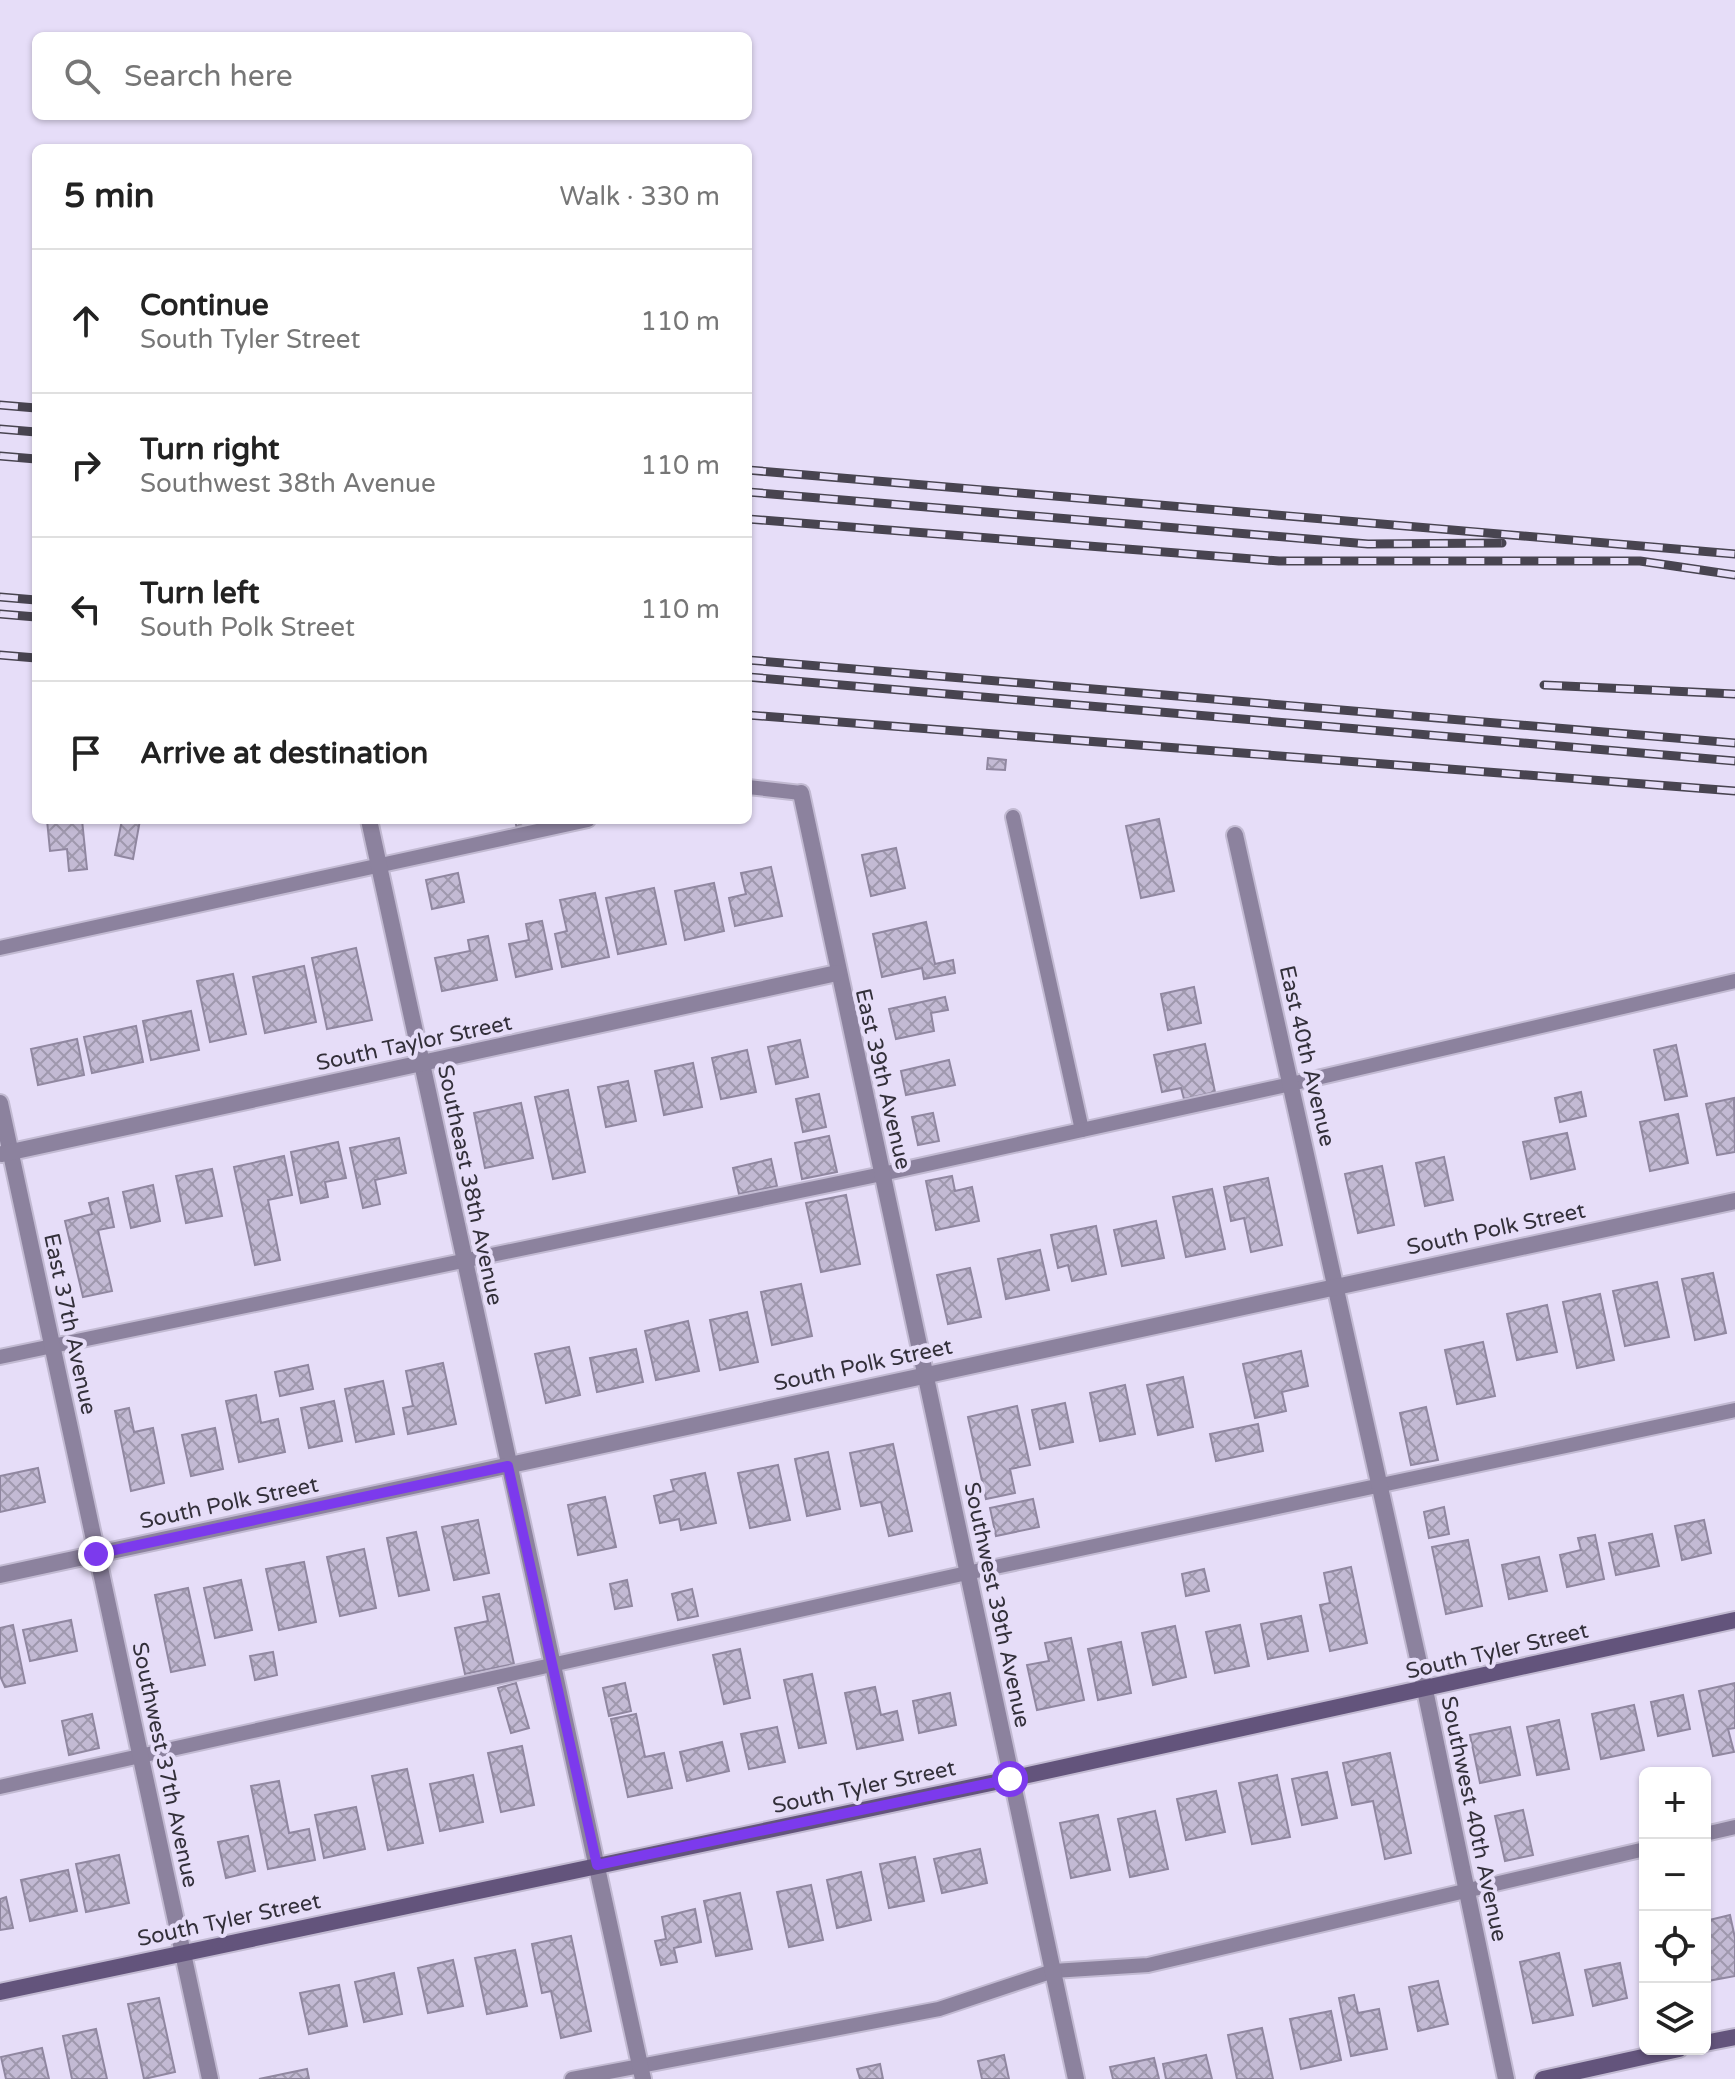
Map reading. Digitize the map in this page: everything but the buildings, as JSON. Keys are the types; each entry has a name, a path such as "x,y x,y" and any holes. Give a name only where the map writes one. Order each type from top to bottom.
{"main road":[{"name":"South Tyler Street","path":"0,1992 1010,1779 1735,1620"},
{"path":"1711,2042 1735,2037"},
{"path":"1543,2079 1652,2055"}],"street":[{"name":"East 39th Avenue","path":"801,793 837,973 926,1374"},
{"name":"Southeast 38th Avenue","path":"370,824 642,2072"},
{"name":"East 40th Avenue","path":"1235,835 1336,1286"},
{"name":"South Taylor Street","path":"5,1153 837,973"},
{"name":"East 37th Avenue","path":"0,1103 5,1153 53,1345 96,1554"},
{"name":"South Polk Street","path":"0,1575 1735,1201"},
{"name":"Southwest 40th Avenue","path":"1336,1286 1506,2079"},
{"name":"Southwest 39th Avenue","path":"926,1374 1076,2079"},
{"name":"Southwest 37th Avenue","path":"96,1554 210,2079"}],"lane":[{"path":"752,787 801,793"},
{"path":"1013,817 1082,1130"},
{"path":"0,948 569,824"},
{"path":"0,1357 882,1174 1291,1084 1735,981"},
{"path":"0,1787 967,1573 1735,1410"},
{"path":"1711,1833 1735,1827"},
{"path":"572,2079 642,2072 939,2009 1053,1971 1148,1965 1639,1850"}],"railway":[{"path":"0,405 32,408"},
{"path":"0,429 32,432"},
{"path":"0,456 32,459"},
{"path":"752,470 1735,554"},
{"path":"752,492 1368,544 1502,543"},
{"path":"752,519 1279,561 1640,561 1735,575"},
{"path":"0,597 32,600"},
{"path":"0,614 32,617"},
{"path":"0,655 32,658"},
{"path":"752,660 1735,743"},
{"path":"752,677 1735,761"},
{"path":"1544,685 1735,694"},
{"path":"752,715 1735,791"}],"route":[{"path":"96,1554 508,1466 597,1865 1010,1779"}]}
